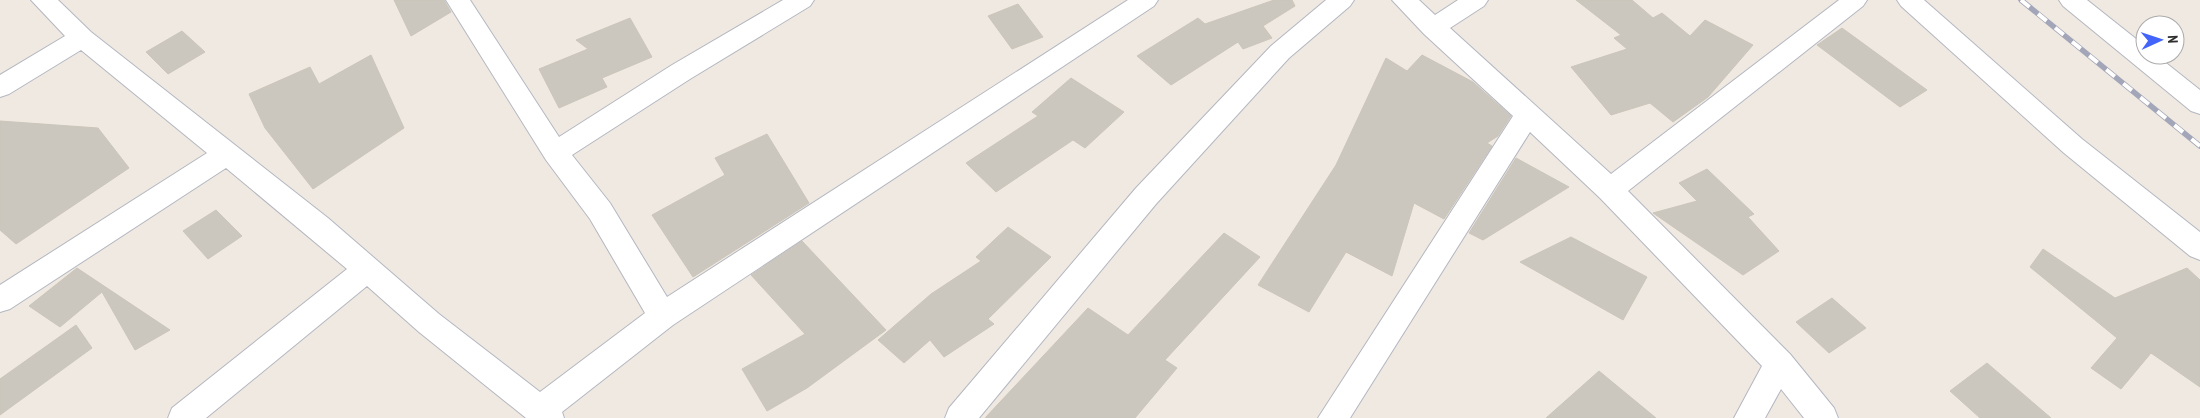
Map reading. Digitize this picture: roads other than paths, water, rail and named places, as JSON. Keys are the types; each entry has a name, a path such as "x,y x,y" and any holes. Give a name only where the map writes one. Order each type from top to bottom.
{"street":[{"path":"43,0 82,38 318,226 366,270 429,323 544,414 663,316 1146,0"},
{"path":"555,153 689,68 802,0"},
{"path":"960,418 1146,196 1280,52 1342,0"},
{"path":"1404,0 1610,190 1779,364 1823,418"},
{"path":"1433,28 1476,0"},
{"path":"1610,190 1855,0"},
{"path":"1910,0 2073,146 2200,248"},
{"path":"462,1 555,153 600,211 663,316"},
{"path":"2083,3 2200,104"},
{"path":"0,87 82,38"},
{"path":"1333,418 1528,115"},
{"path":"0,300 226,154"},
{"path":"183,418 366,270"},
{"path":"1749,418 1779,364"}],"railway":[{"path":"2021,0 2200,146"}]}
